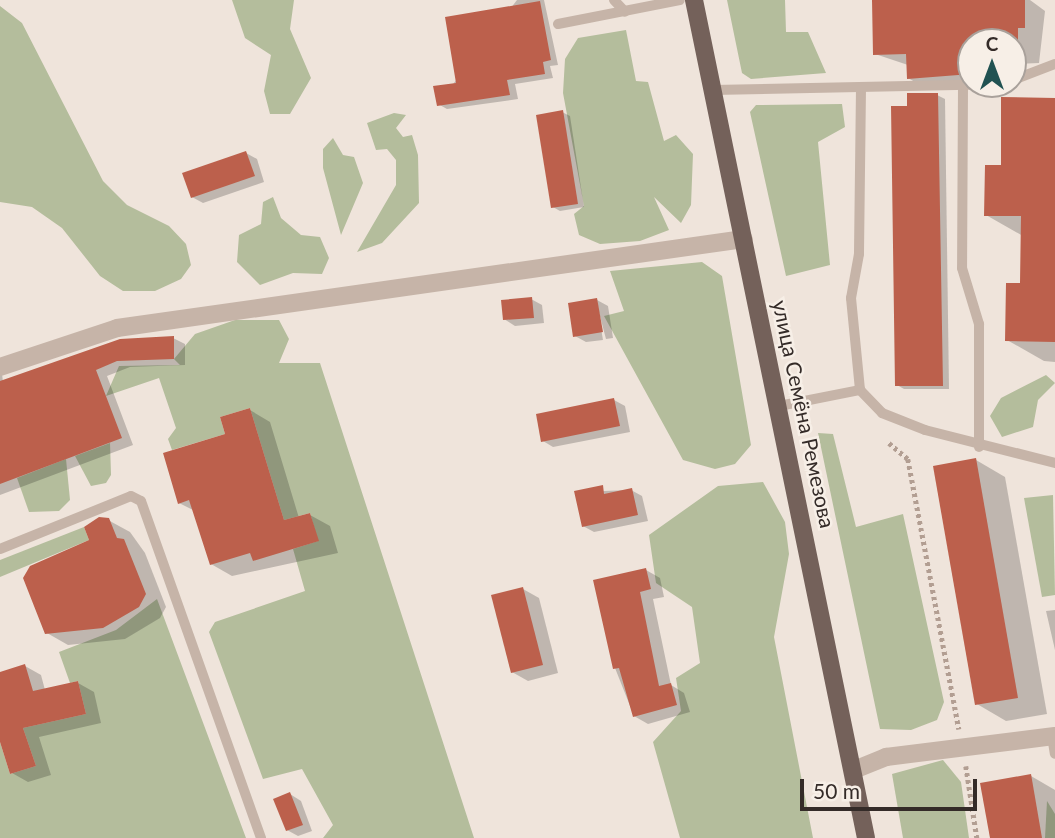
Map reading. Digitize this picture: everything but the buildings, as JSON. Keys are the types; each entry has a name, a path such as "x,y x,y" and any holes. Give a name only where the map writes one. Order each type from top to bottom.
{"main road":[{"name":"улица Семёна Ремезова","path":"694,0 866,838"}],"street":[{"path":"0,367 117,328 744,239"},
{"path":"854,770 886,757 1054,742"}],"lane":[{"path":"614,0 625,12"},
{"path":"558,24 680,0"},
{"path":"1027,75 1055,64"},
{"path":"713,90 957,87"},
{"path":"861,88 859,254 851,298 860,390 883,413 979,447 1055,463"},
{"path":"963,98 962,268 979,324 979,447"},
{"path":"779,406 860,390"},
{"path":"0,550 131,496 141,501 261,838"}],"path":[{"path":"889,443 908,459 960,733"},
{"path":"965,765 977,838"}],"green space":[{"path":"232,0 294,0 290,29 311,78 290,114 270,114 264,91 271,55 245,38"},
{"path":"727,0 785,0 786,32 808,32 826,73 751,79 742,73"},
{"path":"0,6 22,23 103,181 127,205 169,226 186,244 191,265 181,279 155,291 123,291 100,276 62,228 32,207 0,202"},
{"path":"626,30 636,81 648,82 664,141 676,135 693,154 691,205 681,223 654,197 669,230 640,241 600,244 579,235 574,214 584,206 563,93 565,59 578,38"},
{"path":"842,104 845,127 818,142 830,265 786,276 750,112 756,105"},
{"path":"394,113 406,115 396,128 403,137 412,135 418,155 419,203 382,243 357,252 396,185 396,160 387,149 376,150 367,123"},
{"path":"333,138 343,155 354,157 363,183 341,235 323,168 323,149"},
{"path":"273,197 281,218 301,235 320,237 329,258 322,274 293,273 260,285 237,262 239,235 261,224 263,202"},
{"path":"702,262 722,276 751,445 735,464 715,469 683,460 604,316 624,311 610,271"},
{"path":"235,320 279,320 289,339 279,363 320,363 474,838 323,838 333,825 302,769 263,779 209,632 215,622 305,591 293,549 318,541 310,513 284,520 250,408 220,417 225,434 172,450 168,439 176,428 159,378 106,396 119,366 180,365 174,359 195,334"},
{"path":"1046,375 1055,383 1038,400 1033,427 1002,437 990,416 1001,398"},
{"path":"818,433 833,434 856,527 903,514 944,702 937,720 911,730 880,729"},
{"path":"110,443 111,475 106,483 91,486 75,456"},
{"path":"66,459 70,500 59,511 29,512 17,478"},
{"path":"763,482 785,522 789,554 774,637 813,838 680,838 653,742 681,711 676,678 700,663 692,607 656,583 649,535 718,486"},
{"path":"1053,495 1055,595 1042,597 1024,498"},
{"path":"84,527 89,540 0,577 0,560"},
{"path":"157,599 246,838 0,838 0,742 10,774 36,766 23,728 86,714 78,681 70,683 59,652 116,630"},
{"path":"943,760 961,782 969,838 903,838 892,774"},
{"path":"1047,801 1055,814 1055,838 1045,838"}]}
